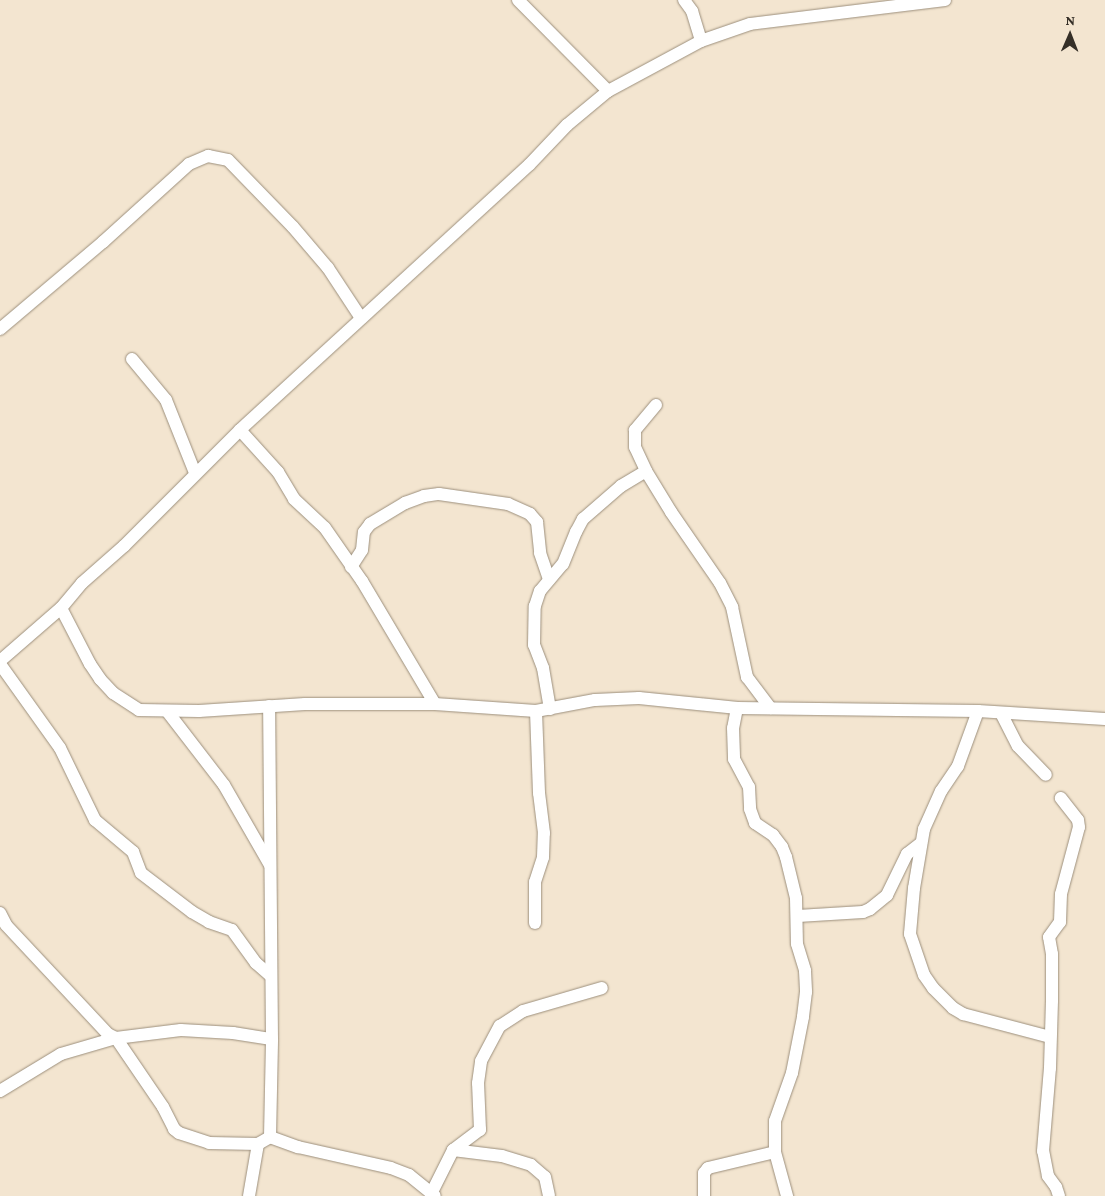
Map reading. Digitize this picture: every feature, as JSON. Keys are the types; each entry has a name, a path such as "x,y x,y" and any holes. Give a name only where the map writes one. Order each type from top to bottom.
{"street":[{"path":"518,0 608,91"},
{"path":"684,0 692,11 701,41"},
{"path":"0,661 61,608 82,583 124,546 240,430 529,165 567,125 608,91 701,41 750,24 945,0"},
{"path":"0,329 103,242 189,164 208,156 228,160 293,227 328,268 361,318"},
{"path":"132,359 166,400 195,474"},
{"path":"656,405 635,430 635,447 646,471 671,512 720,583 732,607 747,676 770,708"},
{"path":"240,430 278,472 294,500 325,528 362,580 435,704"},
{"path":"550,709 543,668 534,645 535,606 540,591 563,564 583,519 621,486 646,471"},
{"path":"351,567 362,550 364,532 370,524 405,503 424,496 439,494 508,504 530,514 537,522 540,553 549,579"},
{"path":"61,608 90,664 113,693 139,710 199,711 269,706 435,704 536,711 595,700 621,698 737,708 978,711 1105,718"},
{"path":"0,664 60,748 92,816 104,829 133,852 141,873 192,912 209,922 232,930 256,963 271,976"},
{"path":"269,706 272,1039 270,1137"},
{"path":"737,708 733,728 734,759 749,787 750,808 755,824 774,835 782,847 796,898 798,916 797,944 804,971 806,992 792,1073 775,1121 775,1152 781,1179 788,1196"},
{"path":"167,711 224,785 270,865"},
{"path":"535,923 535,882 543,857 544,834 539,793 536,711"},
{"path":"978,711 958,766 941,791 928,818 921,843 910,934 924,975 944,1001 958,1011 1050,1037"},
{"path":"1001,713 1018,746 1046,775"},
{"path":"1059,1196 1056,1187 1048,1176 1043,1151 1050,1037 1052,954 1049,937 1060,922 1061,894 1079,827 1078,820 1061,798"},
{"path":"798,916 862,912 870,909 887,895 908,854 921,843"},
{"path":"0,913 6,925 35,953 89,1016 108,1034 116,1038 163,1107 174,1129 179,1133 209,1143 258,1144 270,1137 298,1147 391,1168 409,1175 434,1194 453,1150 480,1130 478,1083 481,1061 500,1026 522,1011 602,988"},
{"path":"0,1091 60,1054 116,1038 181,1030 232,1033 272,1039"},
{"path":"249,1196 258,1144"},
{"path":"453,1150 502,1156 531,1165 545,1177 549,1196"},
{"path":"704,1196 704,1173 708,1168 775,1152"}]}
